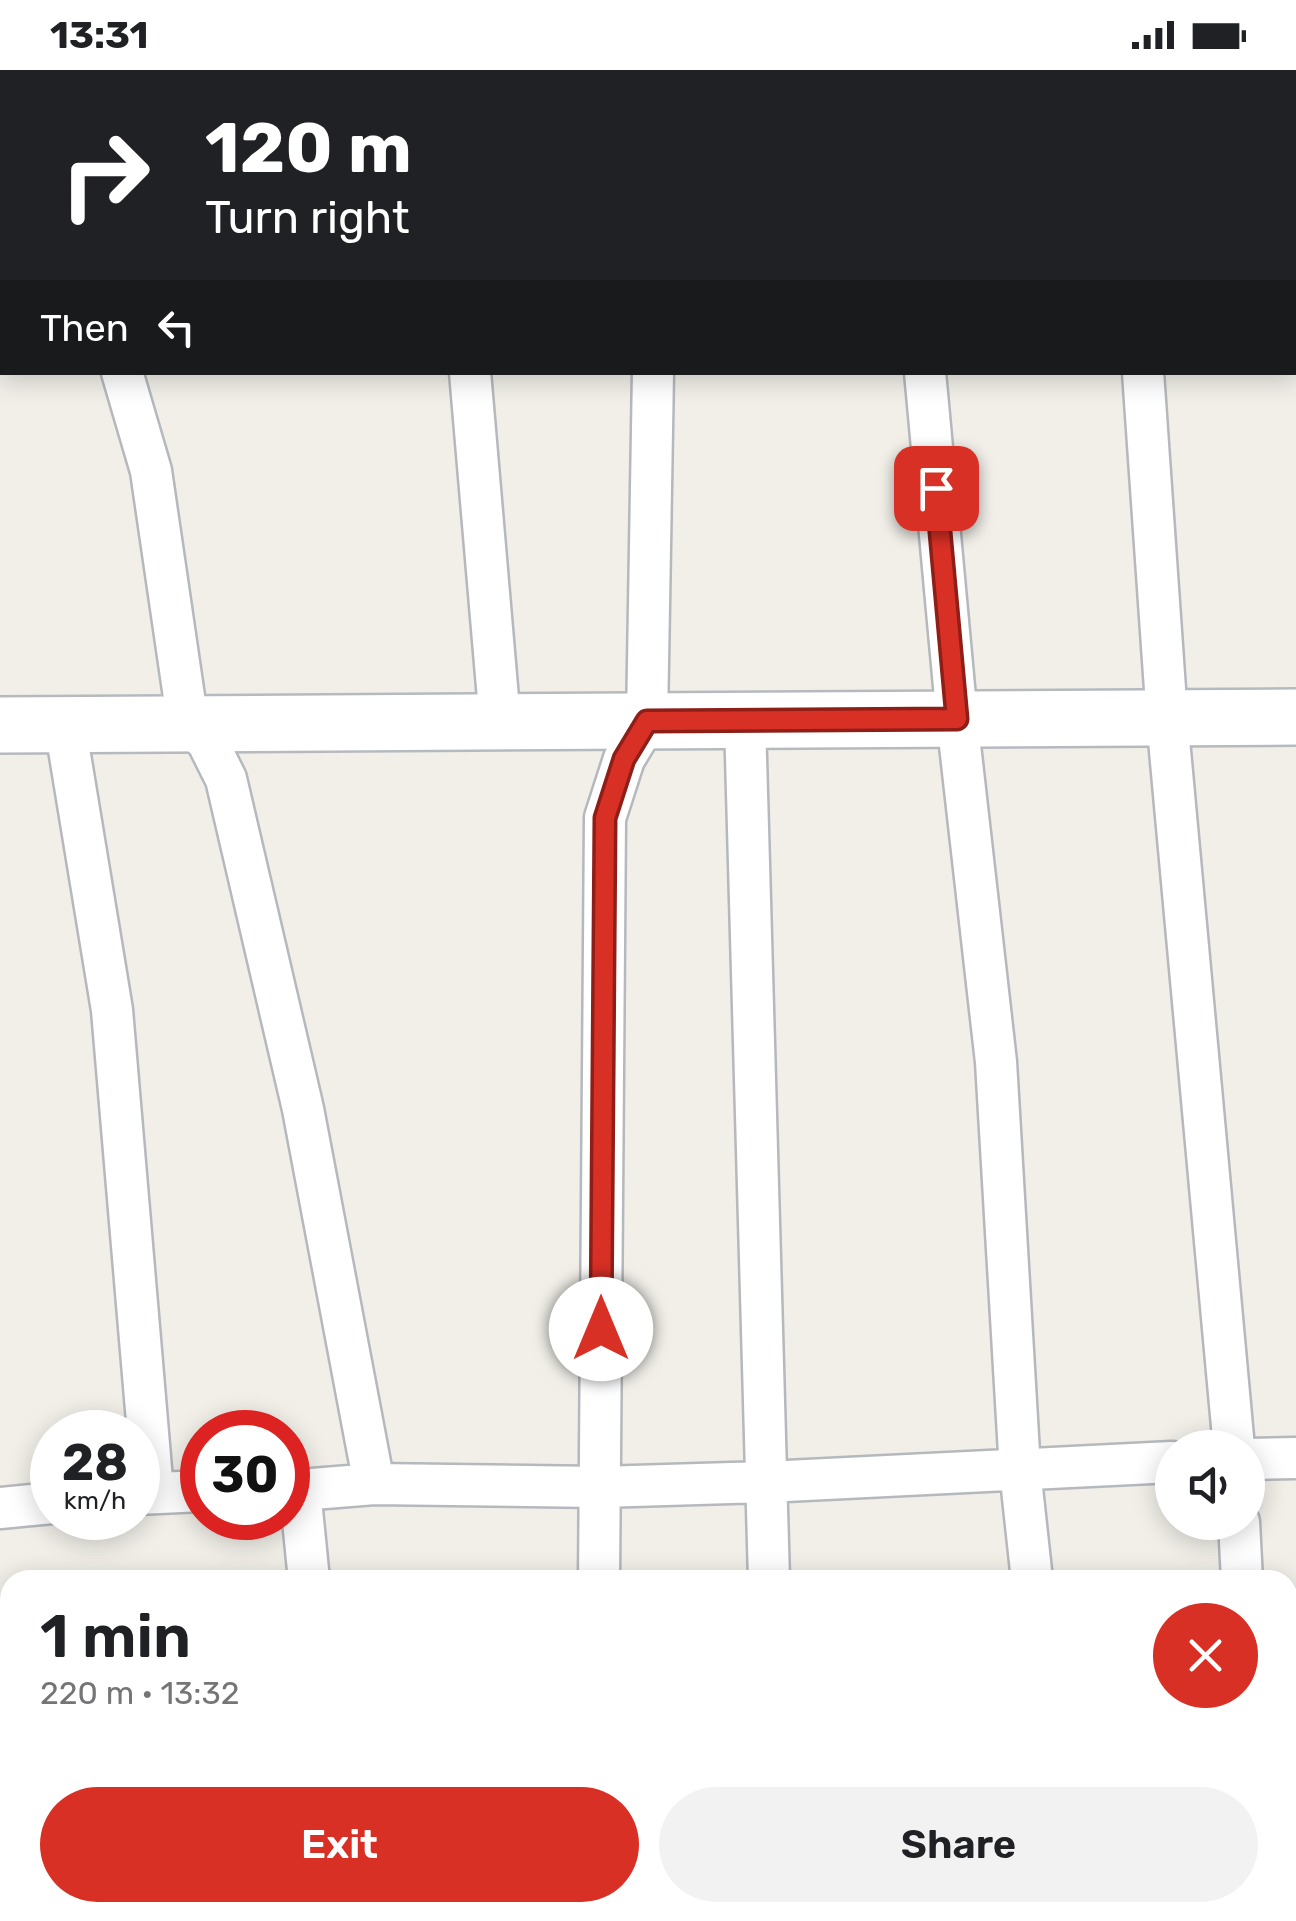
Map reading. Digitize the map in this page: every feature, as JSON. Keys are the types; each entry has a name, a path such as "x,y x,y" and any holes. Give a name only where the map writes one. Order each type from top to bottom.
{"street":[{"path":"123,375 151,471 188,724 207,741 226,779 303,1109 374,1484"},
{"path":"470,375 500,722"},
{"path":"599,1570 605,818 624,759 647,721 653,375"},
{"path":"925,375 957,719 996,1062 1020,1470 1031,1570"},
{"path":"1142,375 1167,718 1232,1430"},
{"path":"0,725 1296,717"},
{"path":"746,721 769,1570"},
{"path":"66,725 112,1010 139,1410"},
{"path":"1265,1459 1296,1458"},
{"path":"310,1489 374,1484 600,1487 766,1482 1155,1463"},
{"path":"0,1508 30,1505"},
{"path":"302,1540 307,1570"},
{"path":"1240,1540 1241,1570"}],"route":[{"path":"601,1329 605,818 624,759 647,721 957,719 936,488"}]}
